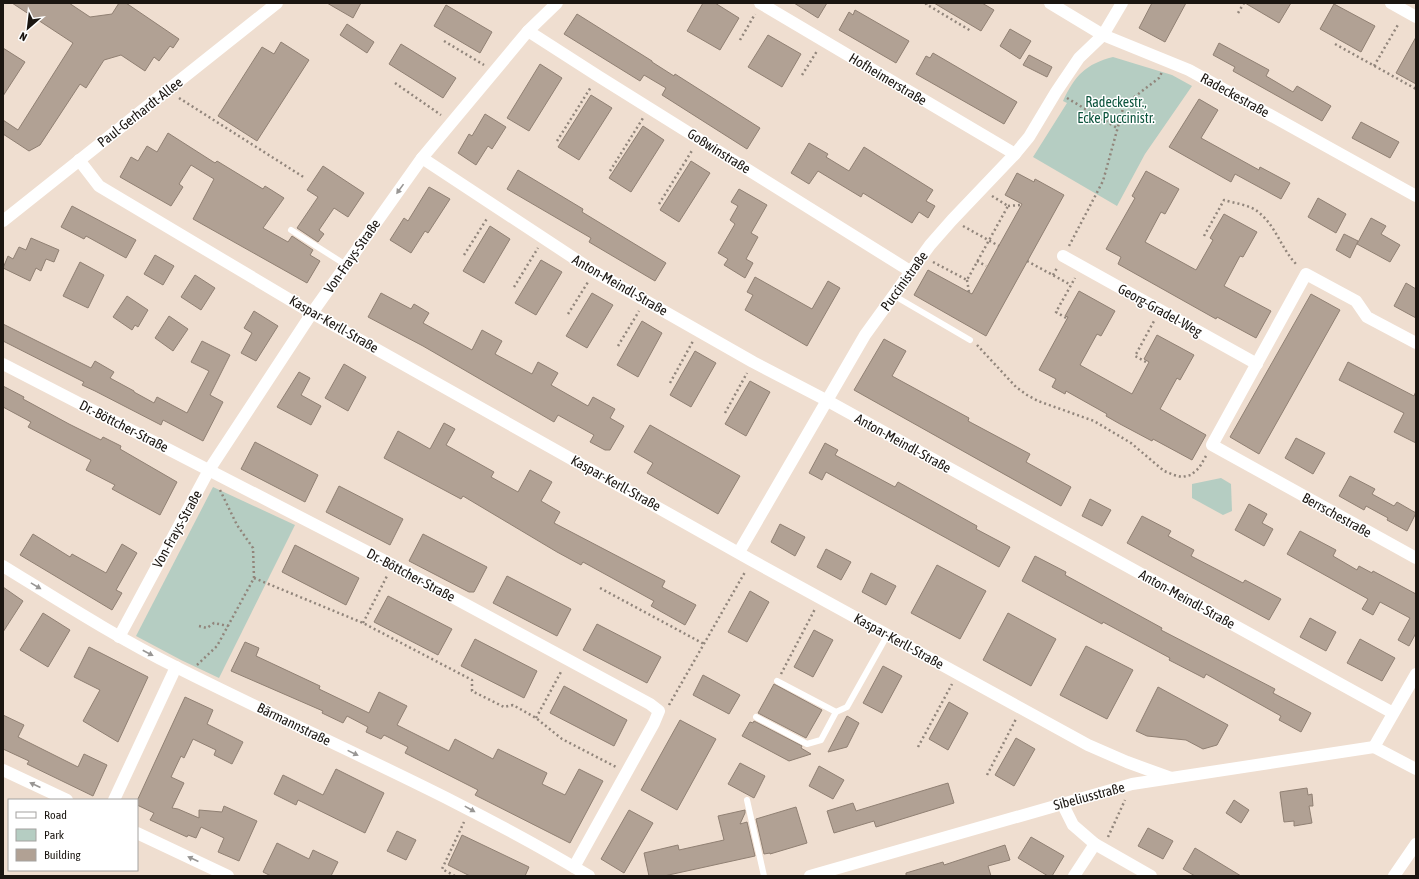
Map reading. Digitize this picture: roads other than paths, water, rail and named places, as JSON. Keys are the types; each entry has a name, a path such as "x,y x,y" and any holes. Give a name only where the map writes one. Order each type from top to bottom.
{"street":[{"name":"Paul-Gerhardt-Allee","path":"3,221 277,3"},
{"name":"Von-Frays-Straße","path":"119,637 210,470 312,313 422,158 528,31 557,3"},
{"name":"Hofheimerstraße","path":"761,3 1015,154"},
{"name":"Radeckestraße","path":"1050,3 1103,35 1189,70 1416,196"},
{"name":"Puccinistraße","path":"739,552 865,335 922,256 952,220 1015,154 1029,137 1056,92 1079,58 1103,35 1122,3"},
{"path":"1391,3 1416,17"},
{"name":"Goßwinstraße","path":"528,31 910,271"},
{"name":"Anton-Meindl-Straße","path":"422,158 595,272 699,330 752,362 826,400 1393,713"},
{"name":"Kaspar-Kerll-Straße","path":"79,160 99,186 312,313 751,560 1088,745 1127,762 1171,778"},
{"name":"Georg-Gradel-Weg","path":"1063,256 1257,364"},
{"path":"1257,364 1306,274 1356,301 1367,317 1416,343"},
{"name":"Dr.-Böttcher-Straße","path":"3,364 393,565 650,704 659,711 574,867"},
{"name":"Berrschestraße","path":"1257,364 1212,445 1258,472 1416,558"},
{"name":"Bärmannstraße","path":"3,566 119,637 188,673 470,809 589,876"},
{"path":"114,799 176,667"},
{"path":"1416,674 1374,748 1416,769"},
{"name":"Sibeliusstraße","path":"810,876 1132,784 1374,748"},
{"path":"3,770 65,799"},
{"path":"1062,803 1073,824 1099,846 1151,876"},
{"path":"138,833 228,876"},
{"path":"1394,876 1416,844"},
{"path":"1074,876 1099,846"}],"lane":[{"path":"291,230 346,265"},
{"path":"893,295 970,340"},
{"path":"756,717 807,744 821,740 836,712 847,707 888,634"},
{"path":"777,681 836,712"},
{"path":"747,800 764,876"}],"park label":[{"name":"Radeckestr., Ecke Puccinistr.","path":"1116,110"}]}
